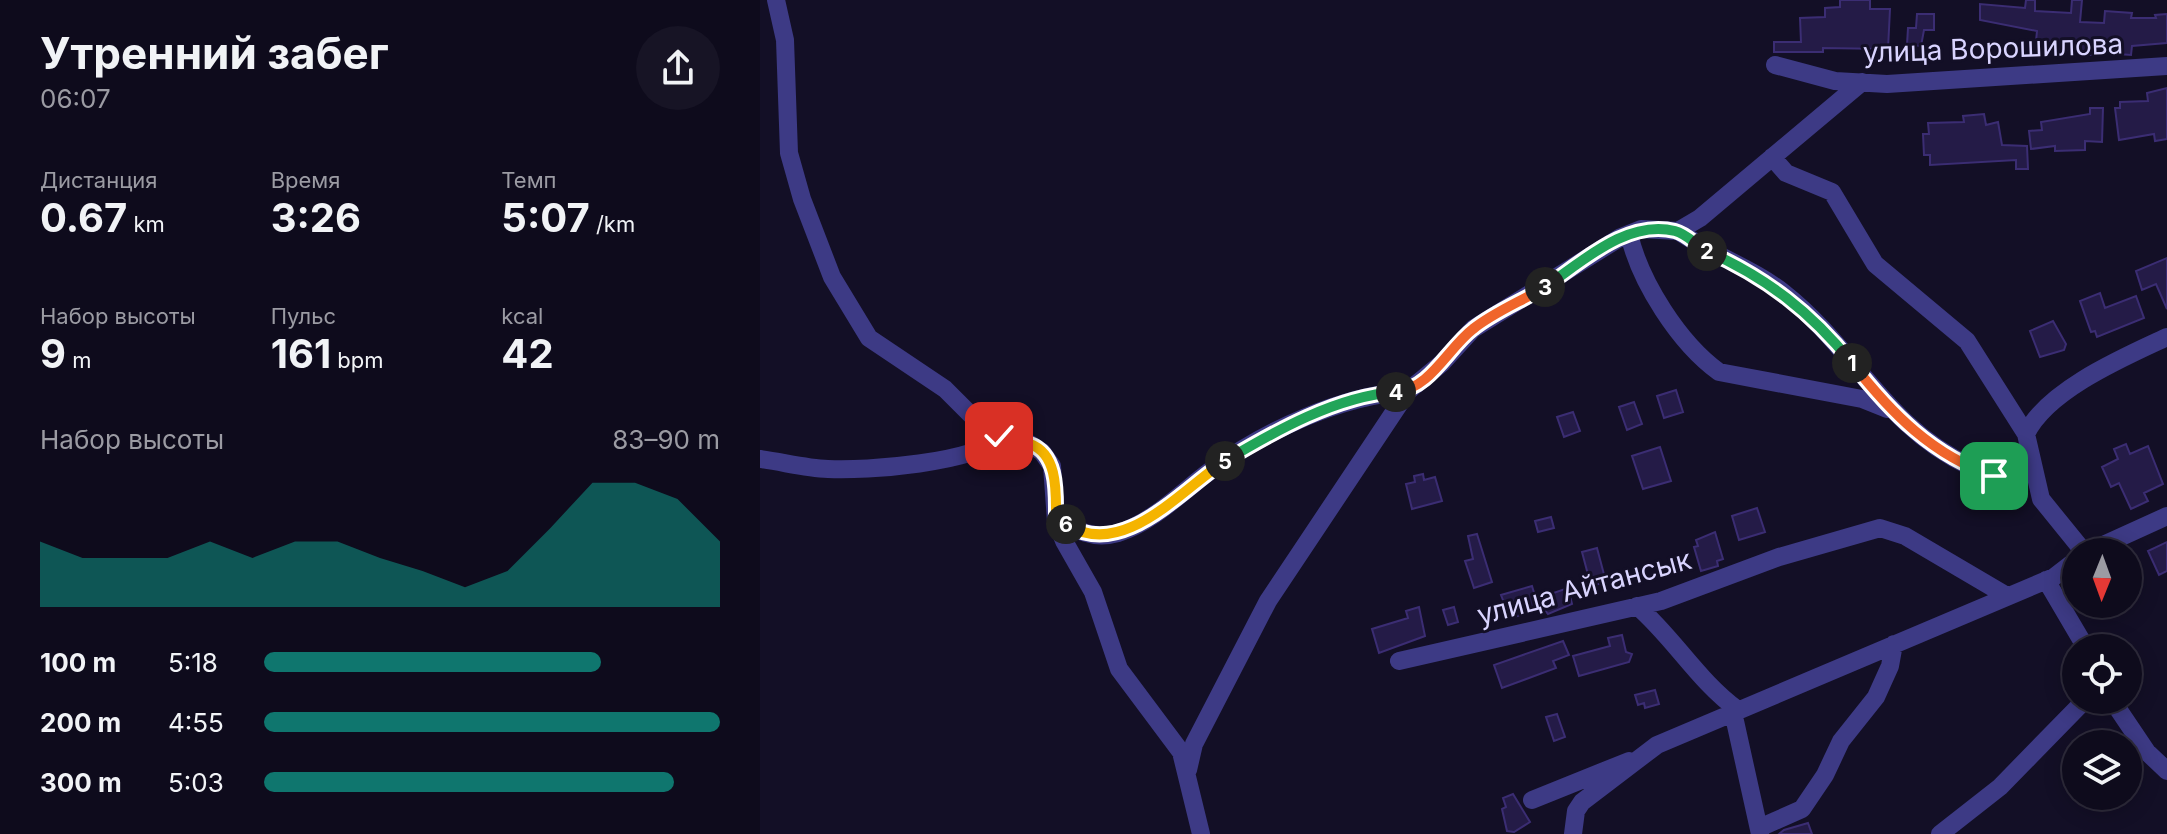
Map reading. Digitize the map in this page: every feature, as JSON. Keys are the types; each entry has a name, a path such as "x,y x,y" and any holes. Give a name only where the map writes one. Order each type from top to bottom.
{"street":[{"path":"776,0 785,40 789,153 832,277 869,338 945,389 985,429 1030,444 1042,452 1052,466 1056,516 1064,541 1093,592 1119,669 1171,735 1188,770 1201,834"},
{"name":"улица Ворошилова","path":"1775,65 1835,81 1862,82 2054,75 2167,66"},
{"path":"1678,231 1700,218 1862,82"},
{"path":"1772,157 1786,173 1832,192 1875,264 1967,341 2026,434 2041,499 2074,538"},
{"path":"1188,770 1194,744 1268,601 1408,391 1442,363 1473,329 1641,229 1678,231 1703,249 1783,292 1830,336 1889,410 1940,453 1994,476 2009,474 2030,456"},
{"path":"1629,234 1639,266 1657,301 1705,362 1719,372 1862,399 1889,410"},
{"path":"2026,434 2034,418 2093,372 2167,337"},
{"path":"1056,516 1079,532 1093,536 1119,533 1142,521 1223,462 1264,438 1380,393 1408,391"},
{"path":"760,459 852,470 972,452 993,445 1002,437"},
{"path":"2118,538 2167,516"},
{"name":"улица Айтансык","path":"1399,661 1661,601 1779,557 1880,528 1892,530 2007,596"},
{"path":"1573,834 1576,811 1582,802 1657,745 2046,580 2062,569"},
{"path":"2046,580 2078,634"},
{"path":"1637,606 1661,626 1716,695 1735,711 1760,831 1802,809 1841,741 1876,697 1890,666 1894,644"},
{"path":"1940,834 2000,787 2071,714"},
{"path":"2121,714 2147,752 2167,771"},
{"path":"1532,800 1646,754"}],"building":[{"path":"1840,0 1870,0 1870,9 1890,9 1888,49 1823,48 1823,52 1774,52 1774,42 1801,42 1800,18 1825,17 1825,8 1840,7"},
{"path":"2026,0 2035,0 2035,11 2071,13 2072,0 2082,0 2080,22 2104,23 2105,11 2132,13 2131,18 2156,18 2155,15 2167,14 2167,43 2132,46 2131,55 2118,54 2118,47 2099,47 2099,55 2085,55 2085,51 2052,49 2053,42 2036,41 2037,31 1980,20 1980,4 2025,8"},
{"path":"1917,14 1934,14 1934,30 1924,30 1921,46 1907,45 1908,28 1916,28"},
{"path":"2167,88 2167,139 2155,141 2154,134 2119,140 2115,108 2120,108 2120,102 2148,101 2147,93"},
{"path":"2090,108 2103,108 2102,142 2085,141 2085,150 2055,151 2055,146 2031,149 2029,131 2042,130 2041,122 2090,114"},
{"path":"1984,114 1986,125 1998,122 2002,145 2027,146 2028,169 2016,169 2016,160 1930,165 1930,155 1924,155 1923,134 1929,134 1928,123 1964,122 1963,116"},
{"path":"2167,258 2167,309 2156,284 2142,290 2136,271"},
{"path":"2100,293 2105,308 2136,296 2144,318 2097,337 2095,331 2091,332 2080,301"},
{"path":"2053,321 2066,344 2064,350 2040,357 2030,331"},
{"path":"1676,390 1683,412 1664,418 1657,396"},
{"path":"1634,402 1642,424 1627,430 1619,407"},
{"path":"1573,412 1580,431 1564,437 1557,417"},
{"path":"2126,444 2130,454 2148,446 2163,484 2144,493 2148,501 2131,509 2119,483 2111,487 2102,467 2118,459 2114,449"},
{"path":"1660,447 1671,481 1643,489 1632,456"},
{"path":"1423,474 1424,480 1435,477 1442,501 1412,509 1406,484 1415,482 1414,476"},
{"path":"1757,508 1765,532 1739,540 1732,516"},
{"path":"1551,517 1554,528 1538,532 1535,521"},
{"path":"1715,532 1723,559 1717,561 1718,566 1701,571 1694,547 1698,546 1696,540"},
{"path":"1477,534 1492,582 1474,588 1465,561 1473,559 1468,536"},
{"path":"2167,542 2167,571 2159,575 2148,551"},
{"path":"1597,548 1606,582 1591,586 1582,552"},
{"path":"1532,586 1536,599 1568,588 1572,604 1548,614 1544,609 1510,618 1501,595"},
{"path":"1419,607 1425,636 1379,653 1372,629 1408,618 1406,611"},
{"path":"1454,607 1458,622 1448,625 1443,610"},
{"path":"1622,635 1626,652 1632,654 1629,662 1579,676 1573,656 1610,646 1608,638"},
{"path":"1563,641 1569,655 1553,661 1556,668 1502,688 1494,665"},
{"path":"1655,690 1659,704 1645,708 1644,703 1638,705 1635,695"},
{"path":"1557,714 1565,737 1554,741 1546,717"},
{"path":"1513,794 1530,822 1514,832 1507,831 1502,809 1506,807 1503,798"},
{"path":"1808,823 1812,834 1779,834 1784,830"}],"route":[{"path":"999,436 1030,444 1042,452 1052,466 1056,516 1079,532 1093,536 1119,533 1142,521 1223,462 1264,438 1298,422 1380,393 1408,391 1442,363 1473,329 1621,237 1641,229 1657,229 1678,231 1703,249 1757,275 1783,292 1830,336 1889,410 1940,453 1994,476"}]}
